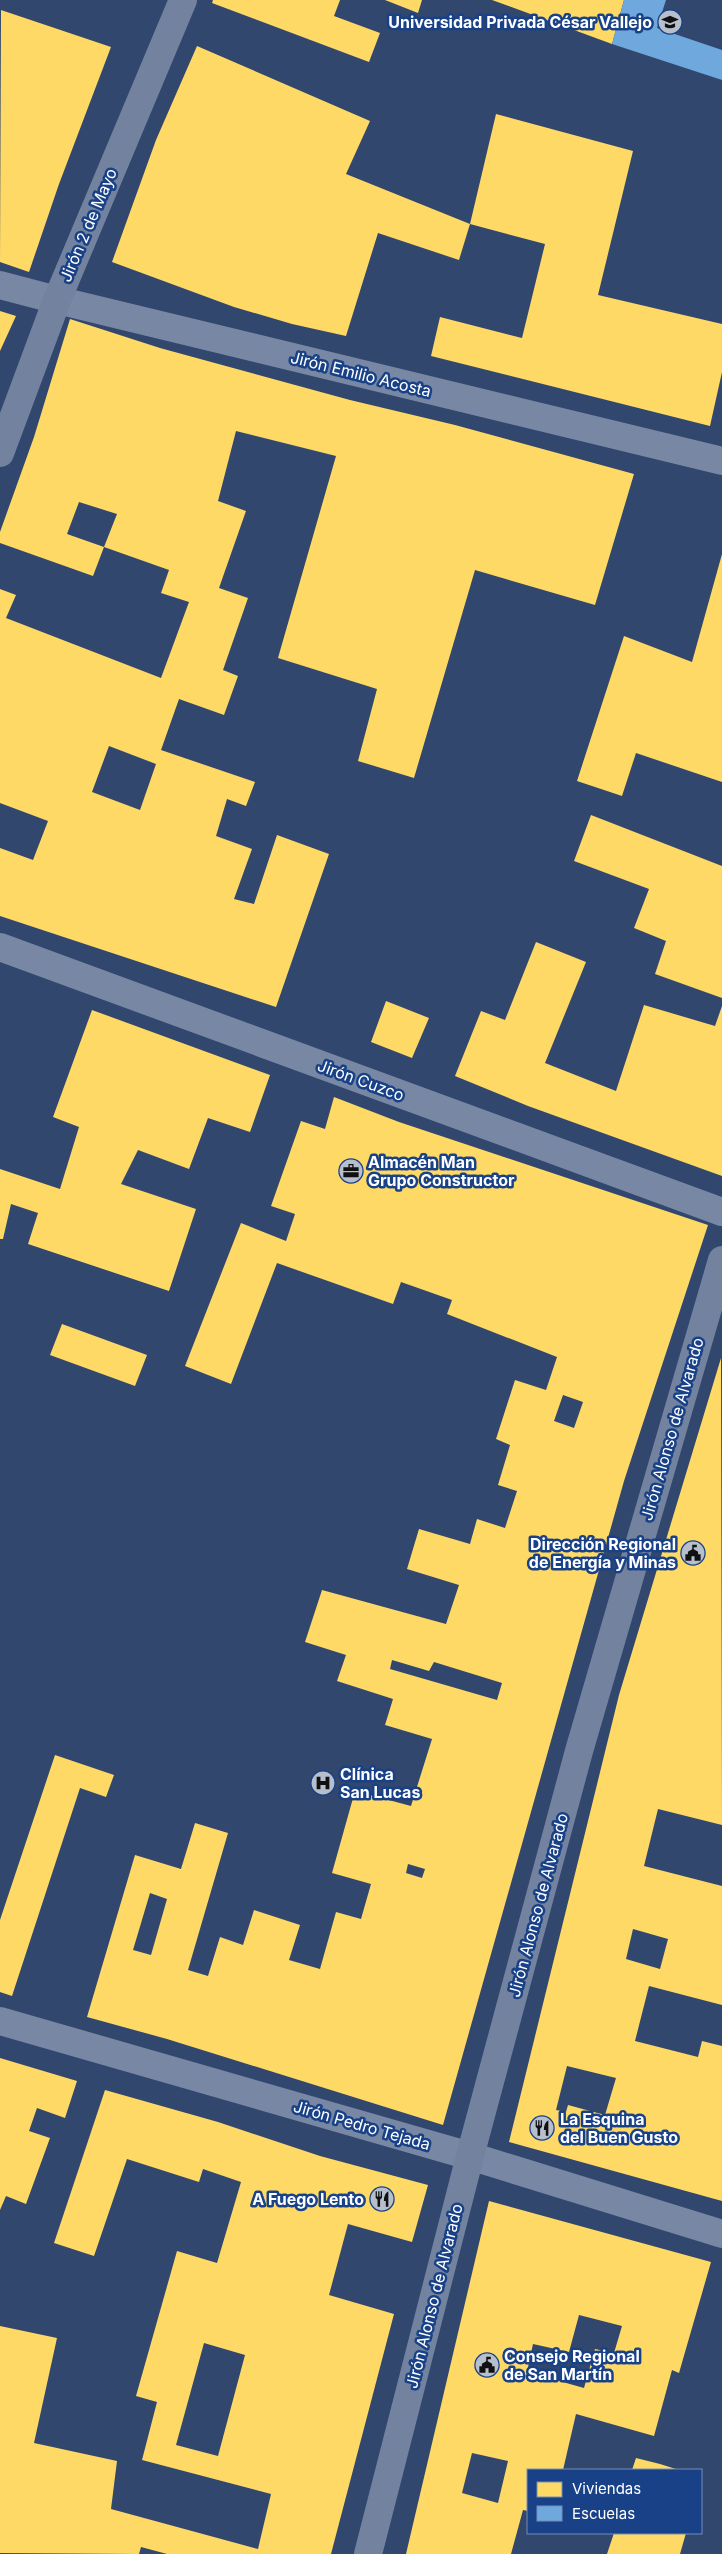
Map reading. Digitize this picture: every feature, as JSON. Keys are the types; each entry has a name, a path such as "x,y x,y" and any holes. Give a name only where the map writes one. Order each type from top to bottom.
{"main road":[{"name":"Jirón 2 de Mayo","path":"0,453 57,300 183,0"},
{"name":"Jirón Alonso de Alvarado","path":"368,2554 470,2156 579,1751 722,1260"}],"street":[{"name":"Jirón Emilio Acosta","path":"0,285 722,461"},
{"name":"Jirón Cuzco","path":"0,947 722,1212"},
{"name":"Jirón Pedro Tejada","path":"0,2021 470,2156 722,2234"}],"building: Viviendas":[{"path":"213,0 340,0 334,16 380,33 369,62 212,3"},
{"path":"385,0 422,0 418,13"},
{"path":"492,0 624,0 612,44"},
{"path":"1,10 111,47 59,184 29,272 0,262"},
{"path":"197,46 370,121 346,174 470,224 459,260 378,233 346,336 292,324 234,307 112,262 156,140"},
{"path":"496,114 633,151 598,295 722,324 722,372 710,426 431,356 440,317 522,338 545,244 470,224"},
{"path":"0,311 16,316 0,351"},
{"path":"70,319 160,348 634,474 595,605 475,570 414,778 358,761 377,689 278,658 336,456 236,431 218,501 246,511 219,588 248,598 223,670 238,676 224,715 179,699 161,750 255,782 246,806 227,799 216,836 252,849 234,899 254,904 277,835 329,854 276,1007 0,916 0,848 33,860 48,821 0,803 0,589 16,595 6,618 161,678 189,602 161,593 169,570 104,547 93,576 0,543 0,532 34,437","holes":["79,502 117,514 104,547 67,534","109,746 156,764 140,810 92,792"]},
{"path":"722,554 722,782 636,753 622,796 577,781 624,636 692,662"},
{"path":"591,815 722,866 722,998 655,974 666,941 634,928 649,889 574,861"},
{"path":"536,942 586,962 545,1063 616,1091 644,1005 715,1026 722,1006 722,1176 528,1106 455,1076 481,1011 505,1020"},
{"path":"386,1001 429,1018 412,1058 371,1042"},
{"path":"92,1010 270,1075 250,1132 208,1118 189,1169 138,1150 121,1184 196,1209 169,1291 28,1244 38,1213 11,1204 3,1239 0,1239 0,1169 60,1189 79,1127 53,1117"},
{"path":"334,1097 399,1122 708,1225 624,1481 443,2125 167,2039 87,2017 135,1855 181,1869 195,1823 228,1833 188,1970 208,1976 220,1937 243,1945 254,1910 300,1925 289,1960 320,1969 336,1912 361,1919 371,1884 332,1873 355,1791 411,1806 432,1739 385,1725 393,1699 337,1681 346,1655 305,1642 322,1590 446,1624 459,1585 407,1569 419,1529 470,1544 477,1519 505,1528 517,1491 498,1485 510,1445 496,1439 515,1380 546,1390 557,1357 447,1314 452,1300 401,1282 393,1304 277,1263 231,1384 185,1366 241,1223 286,1241 295,1214 271,1206 301,1121 325,1129","holes":["563,1395 583,1402 574,1428 554,1421","392,1660 429,1671 434,1662 502,1683 497,1700 390,1669","408,1864 425,1869 422,1878 406,1873","150,1893 167,1899 151,1955 133,1950"]},
{"path":"62,1324 147,1355 135,1386 50,1355"},
{"path":"721,1358 722,1825 658,1809 644,1866 722,1886 722,2005 649,1986 635,2041 698,2057 702,2041 722,2046 722,2201 509,2142 619,1695","holes":["633,1929 668,1939 660,1969 626,1959","567,2066 616,2078 605,2115 568,2105 566,2112 556,2110"]},
{"path":"55,1755 114,1775 106,1797 80,1788 12,1996 0,1992 0,1920"},
{"path":"0,2058 77,2081 65,2118 37,2108 29,2131 50,2138 26,2204 6,2196 0,2210"},
{"path":"105,2090 218,2122 320,2156 428,2185 412,2242 348,2224 329,2295 394,2314 331,2554 167,2554 141,2547 139,2554 0,2553 0,2326 57,2338 34,2443 117,2461 111,2509 258,2549 271,2494 142,2460 157,2402 136,2396 177,2251 217,2263 241,2182 203,2169 199,2182 127,2159 94,2256 54,2243","holes":["204,2343 245,2355 218,2456 176,2445"]},
{"path":"489,2201 711,2262 679,2373 672,2370 654,2436 576,2414 563,2469 527,2469 527,2511 523,2510 511,2554 406,2554","holes":["579,2315 622,2326 614,2353 595,2349 584,2388 527,2372 533,2344 569,2352","472,2453 508,2461 498,2503 462,2493"]},
{"path":"636,2458 676,2469 632,2469"},
{"path":"614,2534 686,2534 680,2554 607,2554"}],"building: Escuelas":[{"name":"Universidad Privada César Vallejo","path":"624,0 666,0 657,28 722,50 722,80 612,44"}],"place":[{"name":"Universidad Privada César Vallejo","path":"670,22"},
{"name":"Almacén Man Grupo Constructor","path":"351,1171"},
{"name":"Dirección Regional de Energía y Minas","path":"693,1553"},
{"name":"Clínica San Lucas","path":"323,1783"},
{"name":"La Esquina del Buen Gusto","path":"542,2128"},
{"name":"A Fuego Lento","path":"382,2199"},
{"name":"Consejo Regional de San Martín","path":"487,2365"}]}
